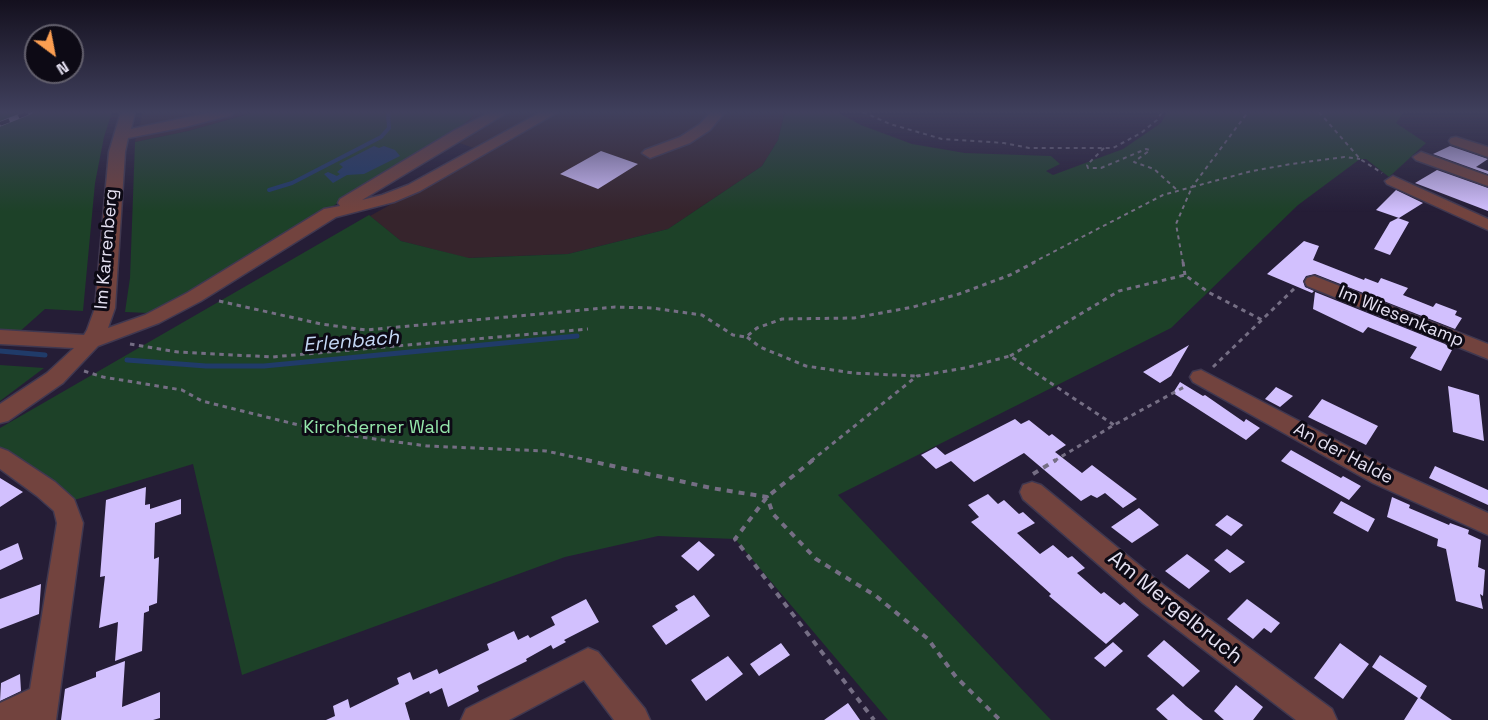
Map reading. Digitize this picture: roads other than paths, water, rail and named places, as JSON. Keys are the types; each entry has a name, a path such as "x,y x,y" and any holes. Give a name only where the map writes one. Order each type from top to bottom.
{"street":[{"name":"Im Karrenberg","path":"0,414 55,378 90,342 105,308 114,171 119,146"},
{"path":"0,337 90,342 152,319 194,297 440,146"},
{"path":"330,213 388,200 490,146"},
{"path":"650,153 670,146"},
{"path":"1469,146 1488,152"},
{"path":"1421,157 1488,181"},
{"path":"1393,181 1488,225"},
{"name":"Im Wiesenkamp","path":"1314,282 1488,352"},
{"name":"An der Halde","path":"1202,377 1382,476 1488,524"},
{"path":"0,457 46,489 65,506 70,523 43,709 0,719"},
{"name":"Am Mergelbruch","path":"1032,492 1153,594 1321,720"},
{"path":"477,720 588,662 634,720"}],"water":[{"path":"374,146 379,148 384,146 395,150 400,156 364,174 347,175 333,183 324,174 328,172 337,176 340,174 337,172 343,167 339,164"}],"waterway":[{"path":"269,190 292,183 364,146"},
{"name":"Erlenbach","path":"127,360 206,366 264,366 577,336"},
{"name":"Erlenbach","path":"0,351 45,355"}],"park label":[{"name":"Kirchderner Wald","path":"377,428"}]}
